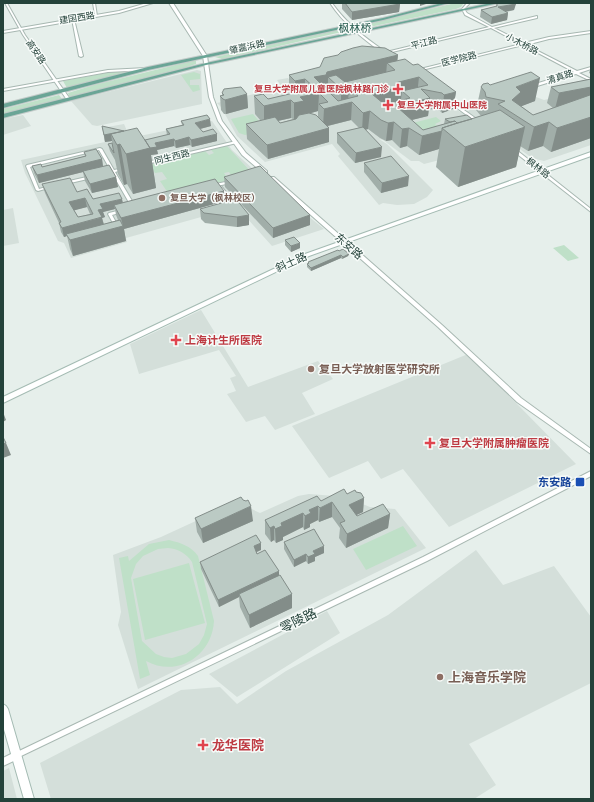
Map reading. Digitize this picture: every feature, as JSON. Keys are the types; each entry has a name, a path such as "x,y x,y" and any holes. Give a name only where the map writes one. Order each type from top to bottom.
{"main road":[{"name":"肇嘉浜路","path":"3,106 148,69 447,3"},
{"name":"肇嘉浜路","path":"3,116 206,64 496,3"},
{"name":"斜土路","path":"3,400 307,255 541,170 591,154"},
{"path":"3,709 29,799"}],"street":[{"name":"高安路","path":"6,3 20,28 68,99"},
{"path":"94,3 96,15"},
{"name":"建国西路","path":"3,32 119,12 151,3"},
{"path":"171,3 205,56"},
{"path":"331,3 339,16 348,26 391,58"},
{"path":"464,9 469,3"},
{"name":"小木桥路","path":"464,9 466,14 591,80"},
{"name":"平江路","path":"377,55 536,17"},
{"path":"73,19 81,56"},
{"name":"医学院路","path":"411,72 562,35 591,32"},
{"name":"东安路","path":"205,56 211,97 220,121 244,154 262,173 440,326 519,400 591,452"},
{"name":"清真路","path":"532,86 591,68"},
{"name":"肇嘉浜路","path":"3,90 56,82 112,71 148,69"},
{"path":"449,100 480,124"},
{"path":"462,109 490,100"},
{"name":"同生西路","path":"143,164 236,142"},
{"name":"枫林路","path":"508,145 591,210"},
{"path":"53,186 38,190 28,166 100,149 134,208"},
{"path":"61,184 128,168"},
{"path":"204,189 232,181"},
{"path":"218,185 236,206"},
{"path":"117,227 110,214 140,206"},
{"name":"零陵路","path":"3,762 425,559 591,473"}],"shaded area":[{"path":"197,70 201,71 202,104 97,126 92,125 71,101"},
{"path":"406,73 460,112 523,92 544,100 591,89 591,145 544,161 532,158 510,142 424,164 419,161 411,161 383,140 379,139 387,144 433,190 427,197 414,204 397,205 383,203 379,205 338,156 340,154 332,144 265,162 237,136 221,107 217,103 282,87 277,80 288,78 294,86 327,90"},
{"path":"23,115 31,126 3,135 3,119"},
{"name":"复旦大学（枫林校区）","path":"212,121 232,150 275,189 324,229 272,246 237,207 126,238 127,242 71,258 64,243 58,241 25,173 21,160 105,142 102,128 124,124 130,138"},
{"path":"13,208 19,243 3,246 3,210"},
{"path":"201,310 248,387 318,361 333,379 302,393 315,414 275,430 265,416 246,422 227,394 236,391 230,378 236,376 219,350 139,374 130,344"},
{"name":"复旦大学附属肿瘤医院","path":"468,354 576,464 449,527 403,469 381,479 368,461 329,478 292,426"},
{"path":"309,494 335,496 355,501 370,507 395,509 426,548 138,689 118,625 121,612 113,555 161,537 237,502 260,513 298,496"},
{"name":"上海音乐学院","path":"476,550 503,585 554,566 591,617 591,683 469,744 496,785 474,799 51,799 40,763 181,690 220,687 237,704 286,671 388,615"},
{"path":"327,611 340,633 237,697 209,674"},
{"path":"9,768 17,799 3,799 3,771"}],"green space":[{"path":"455,3 464,3 461,7 456,9 360,29 356,27"},
{"path":"342,29 346,31 222,59 215,57"},
{"path":"196,60 196,64 184,68 73,96 69,96 68,93 94,85"},
{"path":"140,70 67,88 63,81 111,72"},
{"path":"194,72 200,74 200,79 190,80 190,85 199,85 200,90 193,92 181,75"},
{"path":"59,95 62,99 58,101 3,115 3,109"},
{"path":"253,114 267,130 245,135 239,133 231,119"},
{"path":"436,117 441,121 435,124 446,133 442,140 405,125"},
{"path":"227,146 252,173 233,178 229,172 224,173 229,180 170,196 160,181 167,179 162,172 155,173 150,165 205,151 209,155 214,153 211,150"},
{"path":"564,245 579,258 568,261 553,248"},
{"path":"403,526 417,546 366,570 353,549"},
{"path":"169,540 178,542 185,545 198,556 214,621 212,633 200,654 181,665 169,667 158,666 146,661 150,675 140,679 119,558 128,556 129,561 149,544","holes":["158,549 178,550 192,562 207,624 204,635 199,644 186,654 172,658 156,654 142,641 131,578 136,564 143,556"]},
{"path":"189,563 205,623 145,640 133,579"}],"building":[{"path":"345,3 400,3 400,4 352,12"},
{"path":"497,3 516,4 498,7 508,13 492,17 481,10 497,6"},
{"path":"362,46 385,48 398,55 327,72 326,75 314,77 338,101 358,96 349,87 341,89 328,77 336,75 345,82 395,70 387,63 405,59 413,65 418,64 456,92 444,95 442,93 421,89 430,98 396,106 423,130 455,121 457,123 442,128 442,131 422,136 409,128 402,129 394,122 388,123 381,120 370,111 363,113 352,102 324,109 319,104 328,102 319,93 300,97 304,101 294,103 291,100 264,106 254,96 263,94 268,99 315,88 305,79 295,81 289,75 320,67 324,58 338,55 341,52","holes":["419,77 428,85 402,91 410,98 395,102 390,109 372,94 400,87 395,83"]},
{"path":"531,72 540,78 516,87 521,92 512,100 533,115 591,95 591,117 557,128 549,122 534,127 498,104 505,101 486,97 485,92 481,87 483,84 488,83 490,85"},
{"path":"591,79 591,87 559,93 551,87"},
{"path":"241,87 247,94 225,100 220,96 224,95 222,93 224,89"},
{"path":"500,110 525,127 465,147 442,128"},
{"path":"309,113 316,115 329,128 267,145 246,124 275,117 280,123 296,119 299,115"},
{"path":"207,115 210,119 195,123 203,132 213,129 217,134 191,140 189,137 175,141 174,139 155,143 157,147 150,148 145,140 170,134 166,129 184,125 181,121"},
{"path":"467,115 472,119 457,123 455,121 450,122 445,119"},
{"path":"102,126 124,131 104,135"},
{"path":"363,127 382,147 356,153 337,133"},
{"path":"137,128 150,148 126,154 120,144 117,145 111,134"},
{"path":"112,143 114,153 108,144"},
{"path":"96,149 102,159 37,175 32,166 41,164 42,167 86,156 84,152"},
{"path":"391,156 409,176 382,183 364,163"},
{"path":"109,165 116,177 90,184 83,171"},
{"path":"260,166 310,215 273,228 224,177"},
{"path":"70,178 77,192 87,189 93,199 119,193 122,199 100,204 103,209 98,210 102,217 62,228 59,223 61,222 42,184","holes":["85,198 93,214 78,217 69,202"]},
{"path":"215,179 224,191 121,218 114,205"},
{"path":"236,199 249,215 237,217 204,213 200,209"},
{"path":"120,220 123,226 70,240 66,234"},
{"path":"294,237 300,243 291,246 285,240"},
{"path":"343,249 349,254 343,257 341,255 311,268 307,264 309,263 308,262"},
{"path":"3,437 6,443 3,444"},
{"path":"344,489 347,494 355,490 356,492 361,493 364,498 349,505 357,516 383,504 390,514 347,534 340,523 345,521 332,502 320,508 318,506 309,510 311,513 305,516 303,513 281,523 282,526 275,529 274,526 270,528 265,520 317,496 321,501"},
{"path":"241,497 243,500 248,500 251,506 201,529 195,518"},
{"path":"314,529 324,546 313,551 315,554 308,557 306,554 294,560 284,542"},
{"path":"256,535 261,543 254,546 257,554 265,550 279,571 218,600 200,562"},
{"path":"280,575 292,594 249,615 239,594"}],"place":[{"name":"复旦大学附属儿童医院枫林路门诊","path":"398,89"},
{"name":"复旦大学附属中山医院","path":"388,105"},
{"name":"复旦大学（枫林校区）","path":"162,198"},
{"name":"上海计生所医院","path":"176,340"},
{"name":"复旦大学放射医学研究所","path":"311,369"},
{"name":"复旦大学附属肿瘤医院","path":"430,443"},
{"name":"东安路","path":"580,482"},
{"name":"上海音乐学院","path":"440,677"},
{"name":"龙华医院","path":"203,745"}],"district":[{"name":"枫林桥","path":"355,28"}]}
